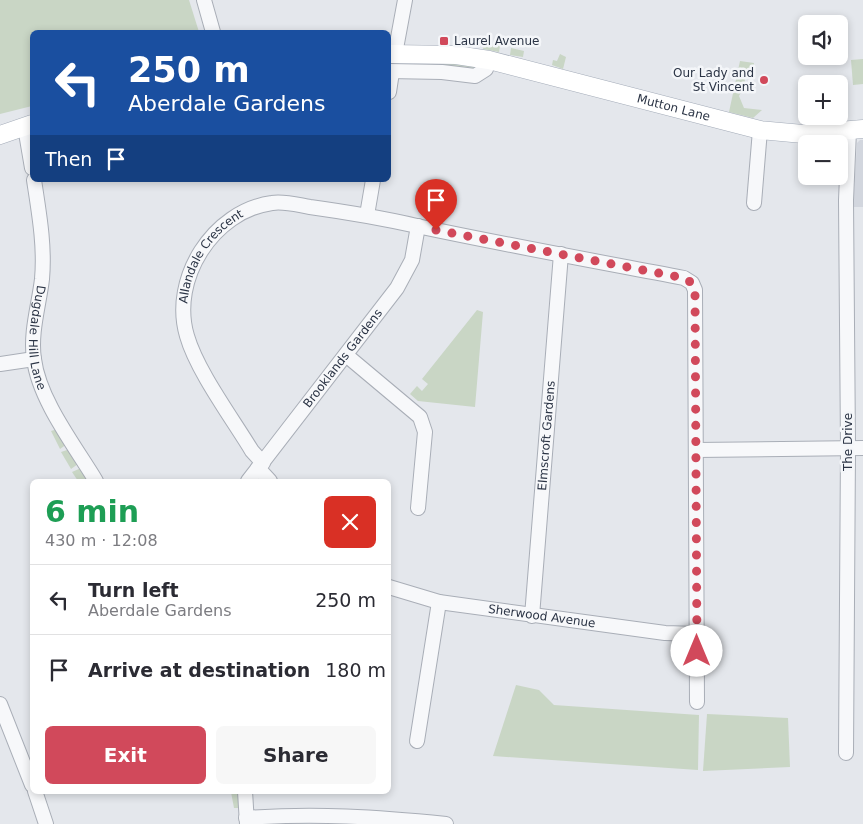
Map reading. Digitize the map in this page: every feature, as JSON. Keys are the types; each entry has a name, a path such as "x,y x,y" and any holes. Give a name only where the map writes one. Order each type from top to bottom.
{"main road":[{"name":"Mutton Lane","path":"392,54 456,55 488,60 760,130 803,134 856,130"},
{"path":"0,135 30,132"}],"street":[{"path":"204,0 212,30"},
{"path":"392,54 405,0"},
{"path":"391,71 442,72 475,76 486,69 488,60"},
{"path":"754,203 760,130"},
{"name":"The Drive","path":"846,754 848,448 846,200 856,130"},
{"name":"Dugdale Hill Lane","path":"34,182 43,243 42,278 34,333 34,359 44,392 95,479"},
{"path":"367,215 373,182"},
{"name":"Allandale Crescent","path":"261,466 195,358 183,319 185,290 194,262 212,236 230,221 247,211 273,203 367,215 684,278 692,283 695,290 696,450"},
{"name":"Brooklands Gardens","path":"250,479 397,288 412,260 418,226"},
{"name":"Elmscroft Gardens","path":"532,616 561,254"},
{"path":"346,355 420,417 425,432 418,508"},
{"path":"0,364 34,359"},
{"path":"697,702 696,450 863,448"},
{"path":"261,466 269,479"},
{"name":"Sherwood Avenue","path":"391,588 439,602 666,633 697,634"},
{"path":"417,741 439,602"},
{"path":"0,704 30,780"},
{"path":"36,794 46,824"},
{"path":"245,794 246,821 284,815 368,816 446,824"}],"shaded area":[{"path":"863,140 863,207 853,207 857,143"}],"green space":[{"path":"0,0 189,0 198,30 30,30 30,106 0,114"},
{"path":"485,42 500,46 499,52 483,49"},
{"path":"511,48 524,51 523,57 510,55"},
{"path":"560,54 566,57 563,69 552,65 553,60 557,61"},
{"path":"863,59 863,84 853,85 851,60"},
{"path":"414,61 480,66 479,70 414,67"},
{"path":"740,61 754,63 753,70 746,73 744,86 739,96 744,108 762,110 753,118 729,112"},
{"path":"477,310 483,312 475,407 418,401 410,394 417,386 422,391 428,384 422,379"},
{"path":"58,429 67,444 60,449 51,431"},
{"path":"70,449 78,464 71,469 61,452"},
{"path":"81,468 88,479 77,479 72,472"},
{"path":"516,685 539,690 554,705 699,715 698,770 493,756"},
{"path":"707,714 788,718 790,767 703,771"},
{"path":"231,794 241,794 241,808 234,808"}],"place":[{"name":"Laurel Avenue","path":"444,41"},
{"name":"Our Lady and St Vincent","path":"764,80"}],"route":[{"path":"436,230 684,278 692,283 695,290 697,651"}]}
